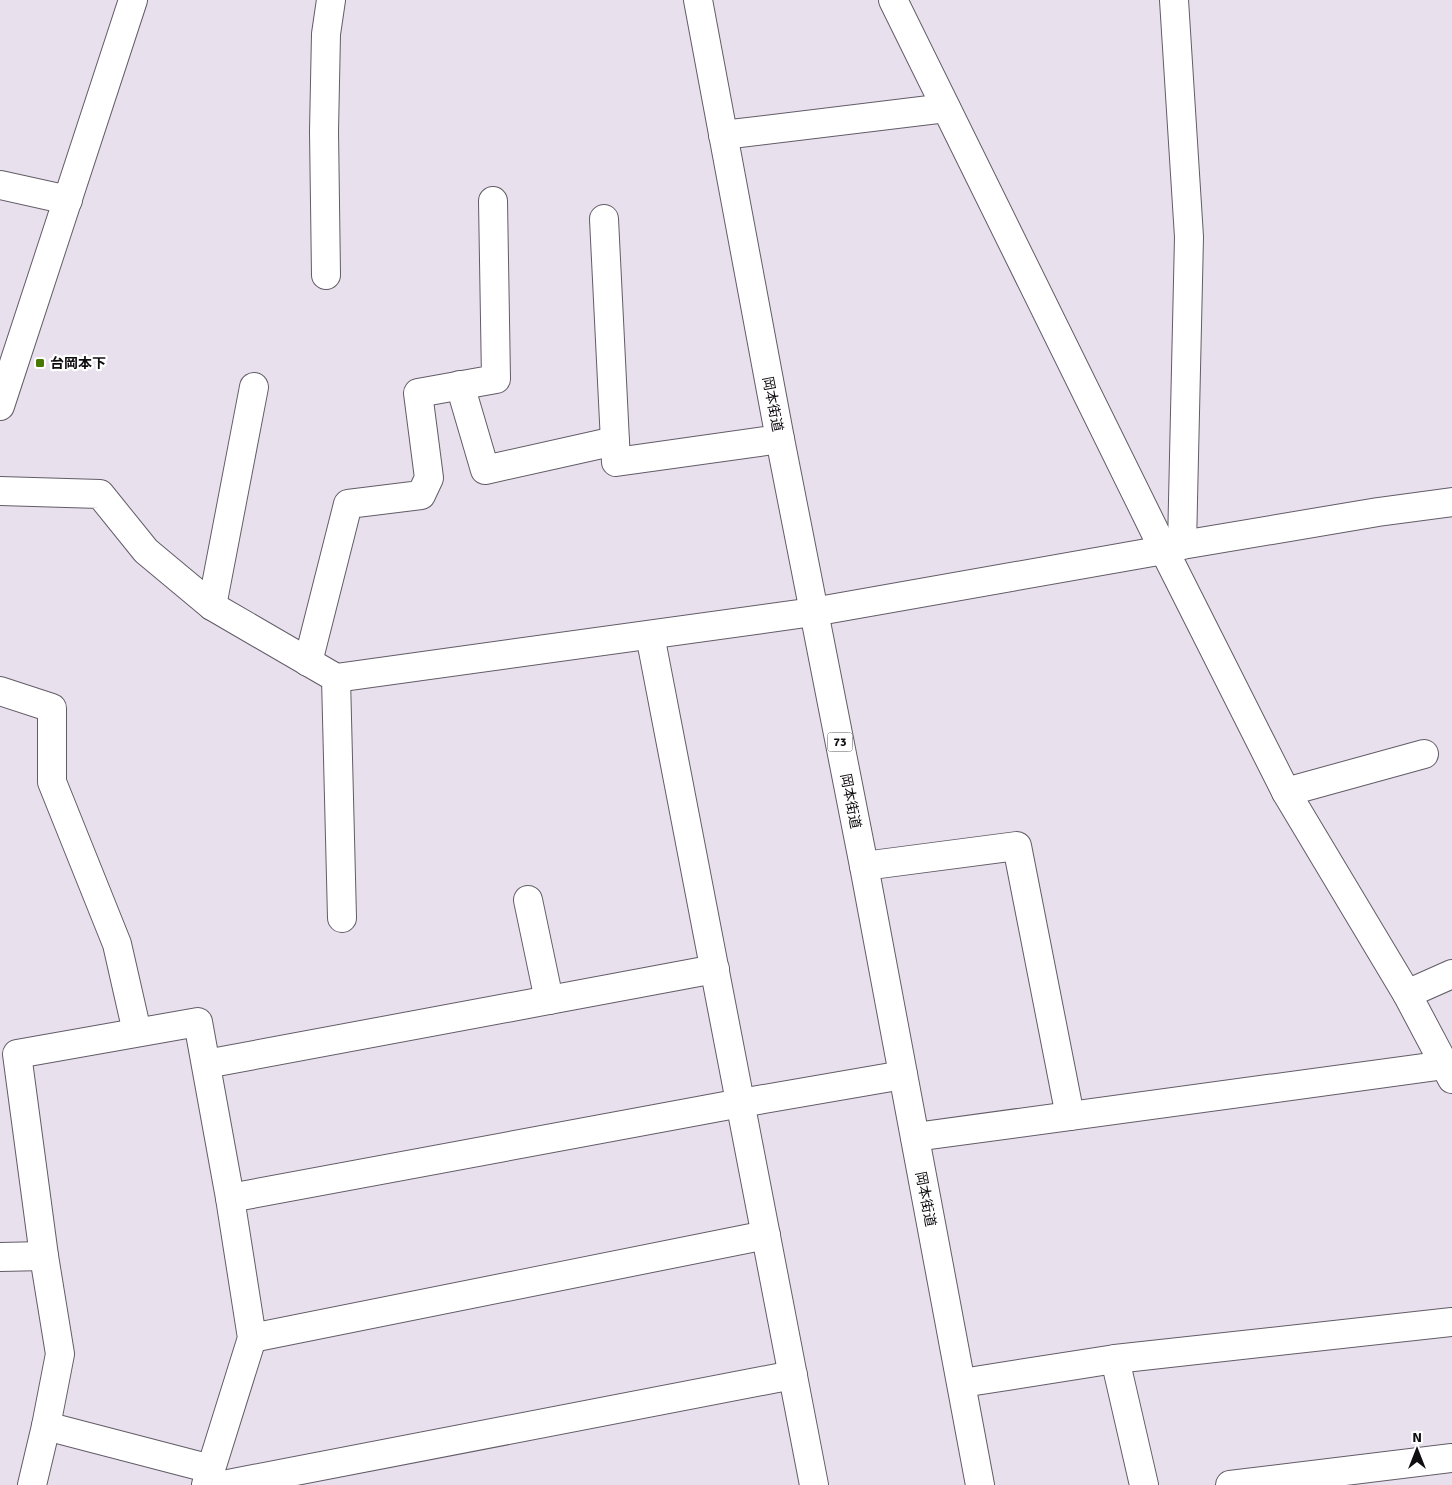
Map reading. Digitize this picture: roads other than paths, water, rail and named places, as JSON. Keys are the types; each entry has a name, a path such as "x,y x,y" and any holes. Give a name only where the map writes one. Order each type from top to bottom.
{"street":[{"path":"0,406 133,0"},
{"path":"326,275 325,82 326,34 331,0"},
{"name":"岡本街道","path":"698,0 780,439 864,866 980,1485"},
{"path":"893,0 946,108 1173,547 1286,792 1407,994 1448,1072 1070,1116 914,1137"},
{"path":"1173,547 1189,237 1174,0"},
{"path":"723,135 946,108"},
{"path":"0,185 68,200"},
{"path":"308,662 348,504 420,496 429,478 418,393 496,379 493,201"},
{"path":"604,219 616,462 780,439"},
{"path":"460,385 485,470 615,442"},
{"path":"212,606 254,387"},
{"path":"0,491 100,494 146,551 212,606 336,678 814,612 1173,547 1378,512 1452,502"},
{"path":"650,635 814,1485"},
{"path":"336,678 342,918"},
{"path":"0,691 52,708 52,782 117,944 138,1032"},
{"path":"1286,792 1424,754"},
{"path":"864,866 1018,846 1070,1116"},
{"path":"528,900 549,1000"},
{"path":"206,1064 715,969"},
{"path":"1407,994 1452,974"},
{"path":"32,1485 60,1354 8,1047 138,1032 198,1022 230,1198 252,1338 213,1480"},
{"path":"230,1198 903,1075"},
{"path":"252,1338 766,1235"},
{"path":"0,1257 44,1256"},
{"path":"962,1383 1115,1359 1452,1322"},
{"path":"1115,1359 1144,1485"},
{"path":"46,1426 213,1480 793,1375"},
{"path":"1230,1485 1452,1458"}],"place":[{"name":"台岡本下","path":"40,363"}]}
